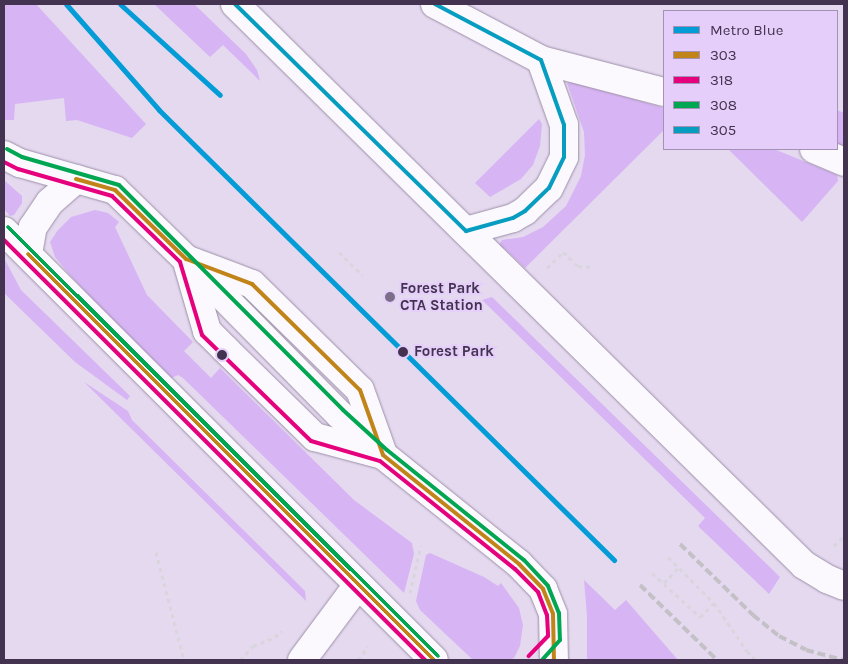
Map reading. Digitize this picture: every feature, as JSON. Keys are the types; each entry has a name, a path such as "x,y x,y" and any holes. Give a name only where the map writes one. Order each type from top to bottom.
{"street":[{"path":"235,4 804,565 827,579 844,586"},
{"path":"435,4 541,60 663,92"},
{"path":"466,231 513,218 525,211 549,188 564,157 564,125 541,60"},
{"path":"816,150 844,162"},
{"path":"4,155 20,163 115,190 186,259 252,284 360,390 383,455"},
{"path":"28,254 32,227 50,202 76,179"},
{"path":"4,231 358,585 422,656"},
{"path":"186,259 207,331 315,437 383,455 519,564 543,589 553,614 554,649 534,660"},
{"path":"302,660 358,585"}],"path":[{"path":"339,252 362,275"},
{"path":"551,265 563,252 578,266 594,267"},
{"path":"412,588 421,545"},
{"path":"156,552 184,660"},
{"path":"668,557 714,603 747,651 756,660"},
{"path":"664,583 678,567"},
{"path":"652,573 700,617 714,603"},
{"path":"240,660 253,646 275,637 288,625"},
{"path":"358,660 368,646"}],"shaded area":[{"path":"4,4 36,4 146,124 132,138 77,120 66,121 64,98 15,104 14,120 4,120"},
{"path":"154,4 194,4 246,54 257,70 260,81 223,45 210,57"},
{"path":"572,81 663,108 663,131 525,268 504,248 500,251 499,245 502,240 523,237 543,227 566,206 581,176 585,155 584,132 567,83"},
{"path":"838,110 844,113 844,150 838,147"},
{"path":"539,119 542,124 540,146 533,165 521,179 490,197 475,183"},
{"path":"729,150 776,150 837,175 838,181 802,222"},
{"path":"4,180 22,196 22,203 14,215 10,216 4,209"},
{"path":"95,210 108,213 119,222 115,227 147,295 193,342 184,351 211,378 220,368 354,500 412,543 414,554 404,593 183,378 178,375 169,379 163,376 55,257 50,242 58,230 71,217"},
{"path":"4,258 21,290 130,396 127,400 75,362 4,293"},
{"path":"492,297 780,577 769,594 698,526 705,518 482,300"},
{"path":"84,382 128,411 132,420 305,591 306,601"},
{"path":"430,553 484,577 498,586 501,583 519,608 523,625 520,646 514,658 509,660 473,660 420,610 416,601 426,555"},
{"path":"584,580 615,610 626,600 678,660 587,660 587,616"}],"railway":[{"path":"680,544 753,615 779,636 806,650 844,660"},
{"path":"640,585 717,660"}],"metro line":[{"name":"Blue","path":"66,4 159,110 614,560"},
{"name":"Blue","path":"120,4 220,95"}],"transit line":[{"name":"305","path":"235,4 466,231 513,218 525,211 549,188 564,157 564,125 541,60 435,4"},
{"name":"308","path":"7,149 22,157 119,185 343,410 387,450 524,560 548,586 559,613 560,640 542,660"},
{"name":"318","path":"4,162 18,169 112,196 180,262 202,335 311,441 380,461 515,569 538,592 547,615 548,636 529,656"},
{"name":"303","path":"76,179 115,190 186,259 252,284 360,390 383,455 519,564 543,589 553,614 554,660"},
{"name":"308","path":"8,227 438,656"},
{"name":"318","path":"4,240 425,660"},
{"name":"303","path":"28,254 434,660"}],"place":[{"name":"Forest Park CTA Station","path":"390,297"},
{"name":"Forest Park","path":"403,352"}]}
